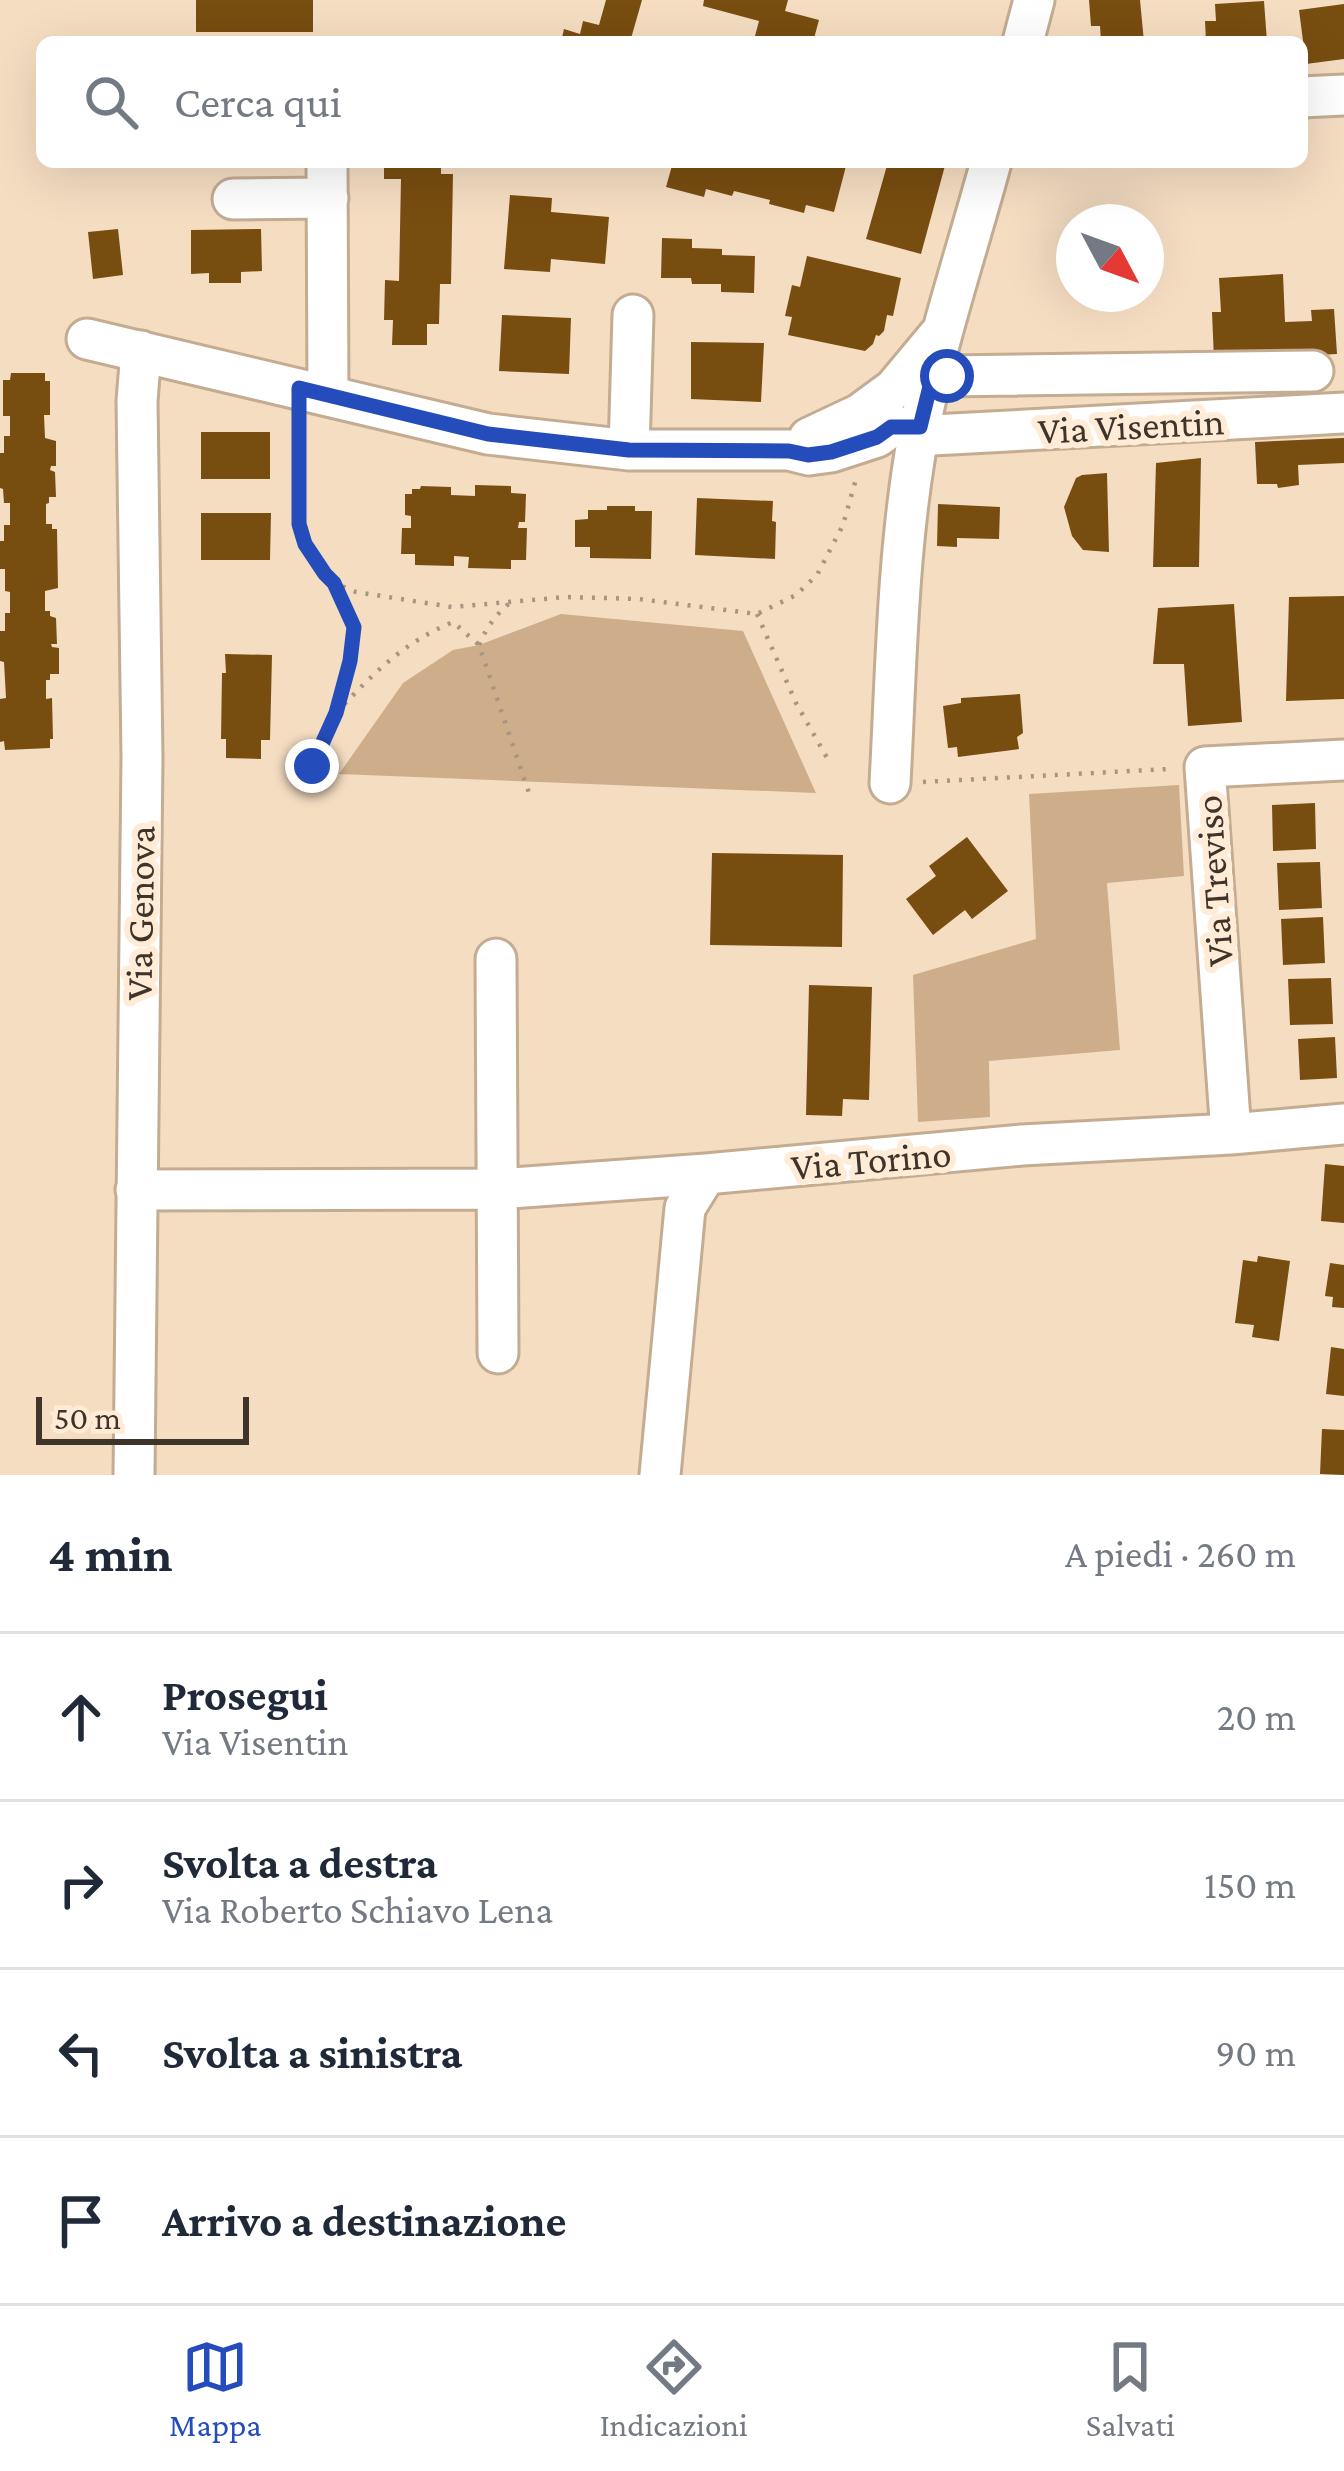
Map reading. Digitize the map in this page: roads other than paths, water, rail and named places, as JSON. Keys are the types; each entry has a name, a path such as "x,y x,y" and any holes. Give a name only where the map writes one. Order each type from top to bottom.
{"street":[{"path":"1025,36 1034,0"},
{"path":"1308,97 1344,94"},
{"path":"906,783 905,522 933,374 989,168"},
{"path":"233,199 328,180 313,391"},
{"path":"629,450 633,315"},
{"path":"87,339 488,434 629,450 808,455 865,440 894,388 946,327"},
{"name":"Via Genova","path":"134,1475 142,757 137,401 141,351"},
{"path":"933,374 1313,371"},
{"name":"Via Visentin","path":"865,440 1344,412"},
{"name":"Via Treviso","path":"1231,1134 1205,767 1344,760"},
{"path":"496,959 498,1353"},
{"name":"Via Torino","path":"136,1190 497,1189 1344,1124"},
{"path":"660,1475 685,1208 706,1174"}]}
